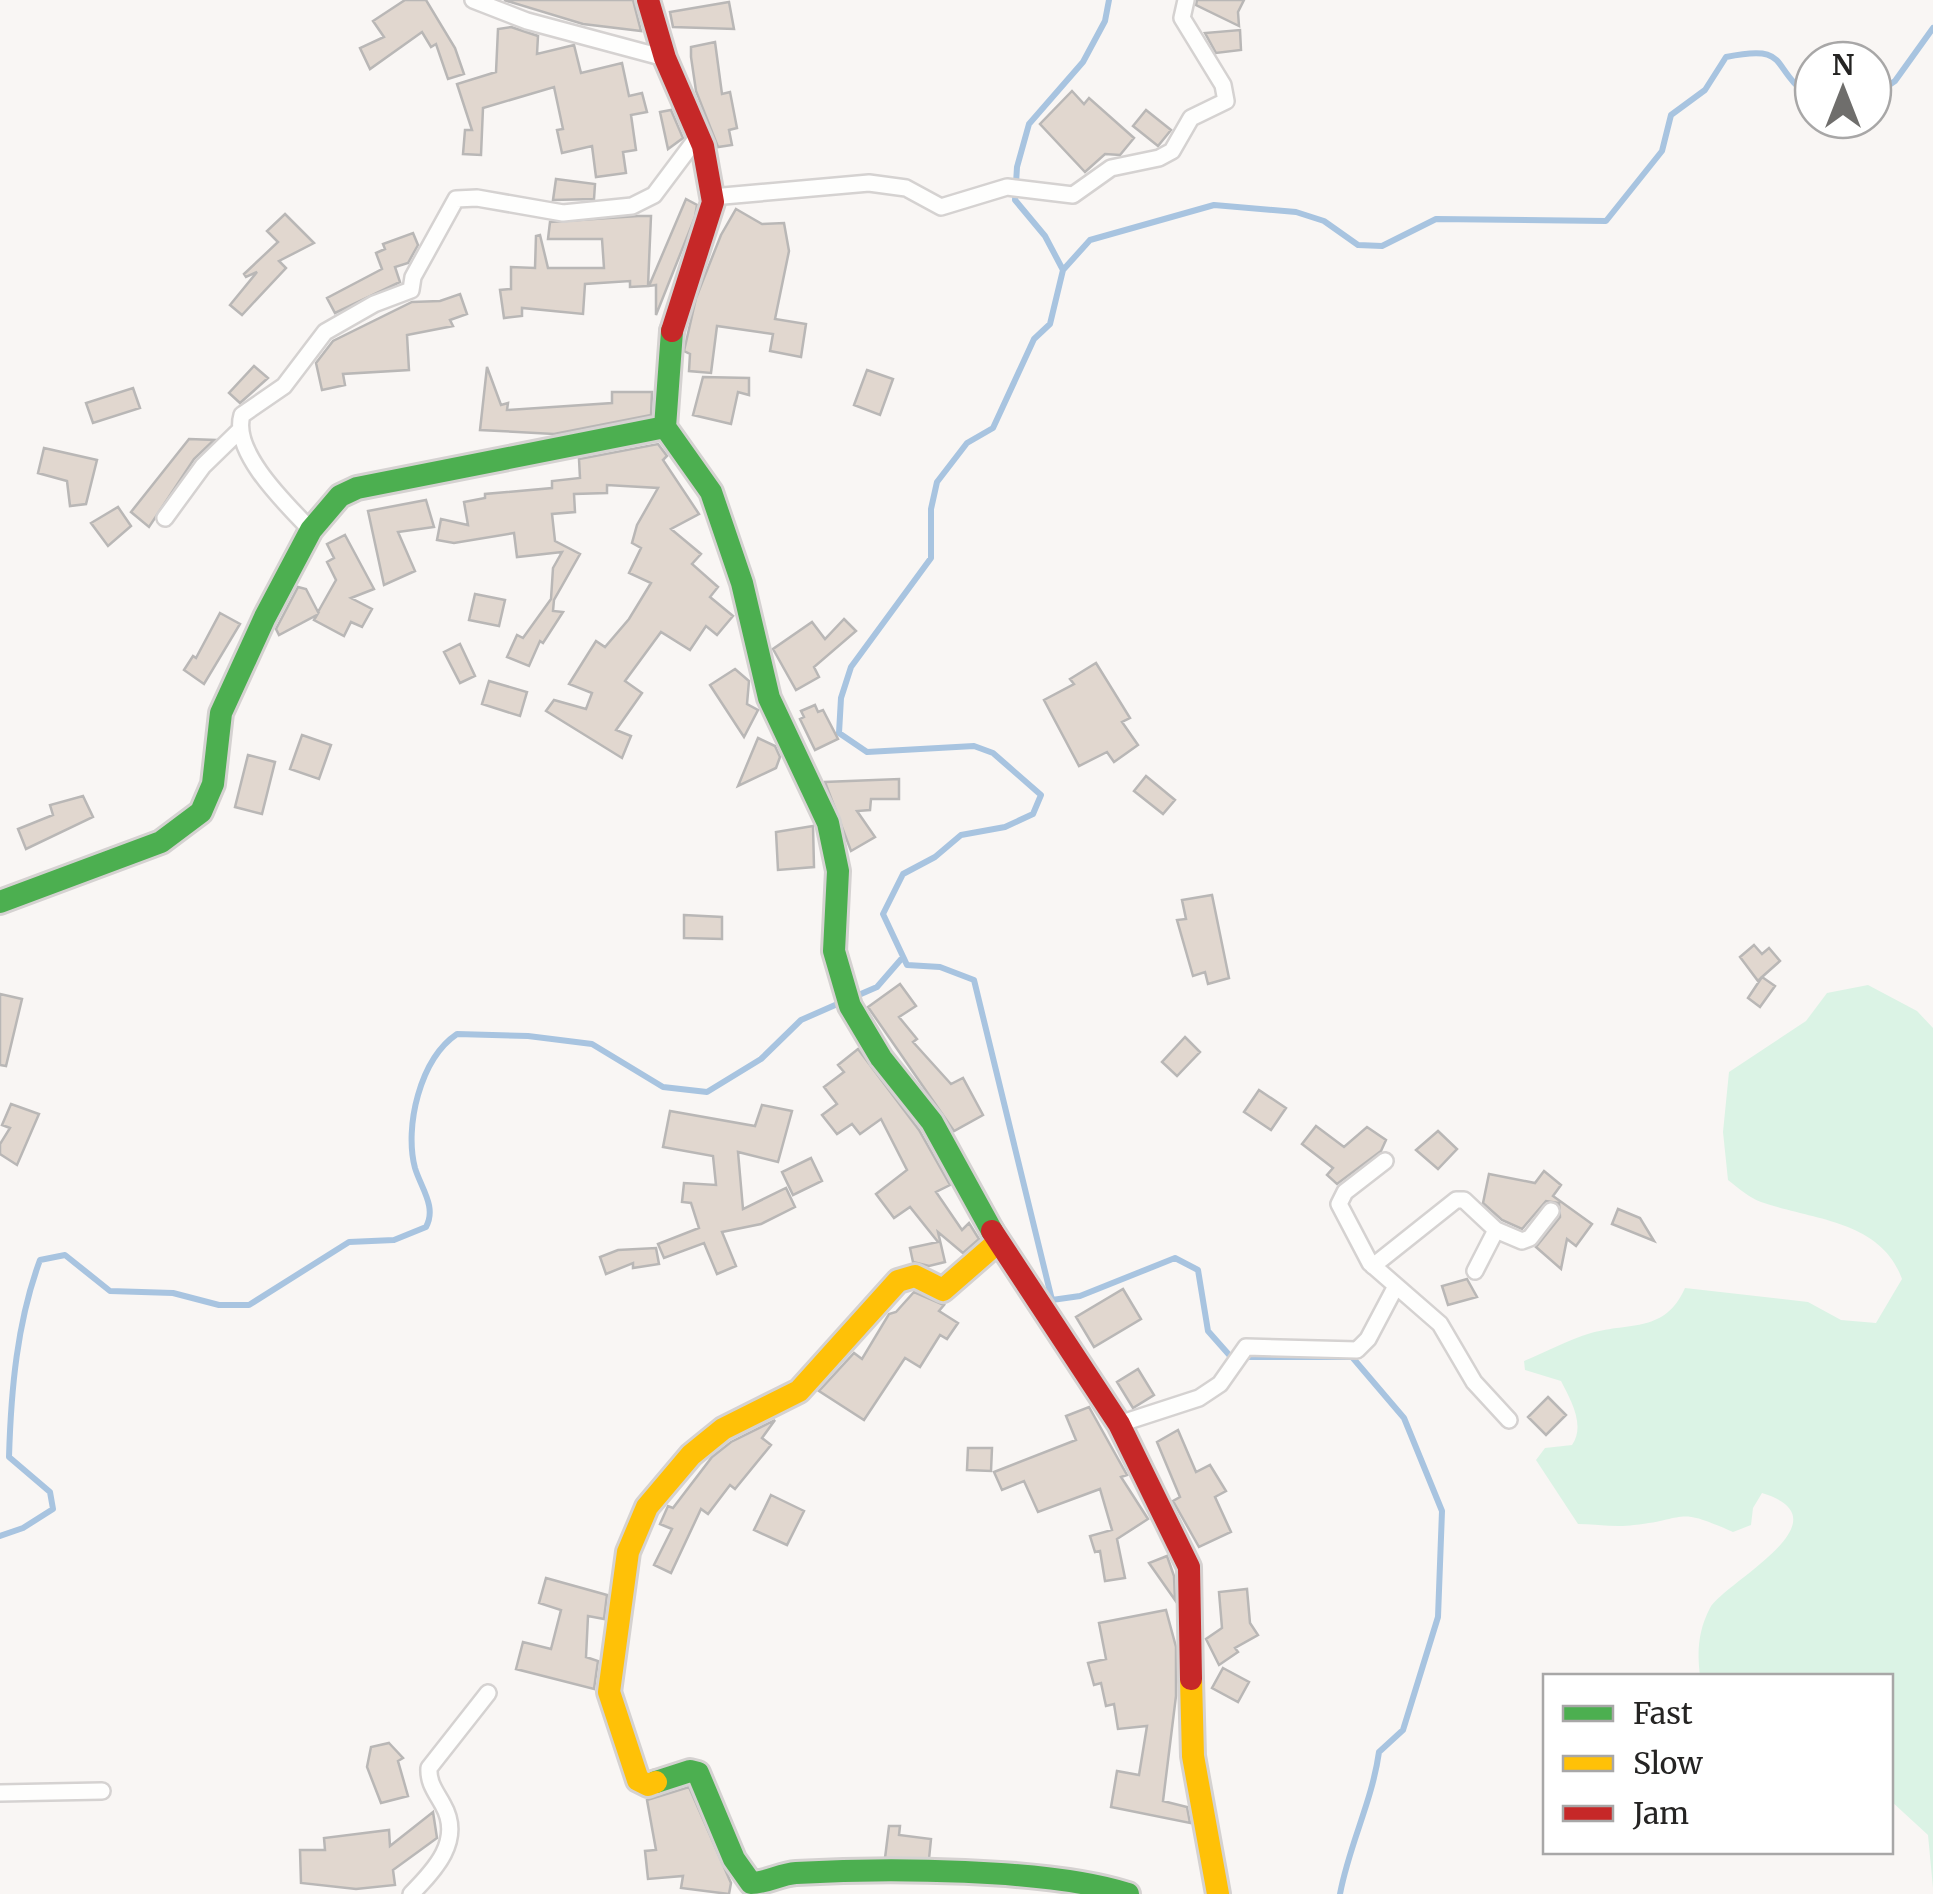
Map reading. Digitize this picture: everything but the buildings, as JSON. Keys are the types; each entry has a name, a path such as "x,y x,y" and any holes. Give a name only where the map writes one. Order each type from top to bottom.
{"street":[{"path":"472,0 527,21 665,58"},
{"path":"648,0 665,58 710,167 712,197 710,220 676,308 668,358 665,426 712,492 742,583 768,698 828,824 838,871 834,936 838,976 850,1006 881,1058 932,1122 998,1242 1119,1424 1142,1464 1192,1578 1192,1756 1218,1894"},
{"path":"712,197 847,183 906,188 941,207 998,188 1073,194 1111,168 1159,158 1172,151 1190,118 1226,102 1223,85 1182,18 1186,0"},
{"path":"164,518 204,466 239,432 242,415 284,386 325,332 374,304 411,290 412,277 454,201 477,198 563,213 632,206 654,195 698,135"},
{"path":"0,902 161,842 201,812 213,784 221,714 311,530 340,496 357,488 665,426"},
{"path":"239,432 262,478 311,530"},
{"path":"1385,1161 1338,1201 1373,1266 1410,1293 1440,1324 1474,1382 1509,1420"},
{"path":"1373,1266 1456,1200 1464,1200 1496,1230 1525,1241 1551,1210"},
{"path":"1475,1271 1496,1230"},
{"path":"998,1242 946,1289 938,1290 915,1276 898,1281 799,1391 724,1429 691,1454 647,1506 628,1552 609,1692 628,1761 641,1784 655,1784 690,1771 698,1773 720,1815 735,1862 751,1883 790,1873 903,1884 1082,1883 1128,1894"},
{"path":"1119,1424 1199,1398 1220,1384 1241,1350 1357,1350 1368,1339 1396,1286"},
{"path":"411,1894 444,1860 450,1827 429,1777 430,1768 488,1693"},
{"path":"0,1793 102,1792"}],"green space":[{"path":"1868,985 1917,1011 1933,1028 1933,1888 1928,1835 1893,1803 1893,1674 1700,1674 1699,1642 1710,1608 1788,1535 1793,1519 1786,1505 1762,1493 1753,1508 1751,1525 1733,1532 1682,1516 1627,1526 1578,1524 1536,1460 1545,1448 1572,1445 1577,1429 1575,1412 1561,1381 1525,1370 1524,1361 1565,1343 1591,1333 1657,1319 1668,1312 1685,1288 1808,1302 1841,1320 1876,1323 1902,1279 1892,1259 1878,1245 1843,1225 1761,1202 1728,1180 1723,1132 1729,1072 1806,1021 1827,993"}],"waterway":[{"path":"1063,270 1045,236 1015,200 1017,167 1029,124 1083,62 1105,21 1109,0"},
{"path":"1893,82 1933,28"},
{"path":"1340,1894 1379,1752 1403,1730 1438,1617 1442,1511 1404,1418 1352,1357 1231,1357 1208,1331 1198,1270 1175,1258 1080,1296 1052,1300 974,980 940,967 907,965 883,914 903,874 935,857 961,835 1005,827 1033,814 1041,795 993,753 974,746 867,752 839,733 841,698 851,667 931,558 931,509 937,482 967,443 993,428 1034,339 1050,324 1063,270 1090,240 1214,205 1296,212 1324,221 1358,245 1382,246 1436,219 1606,221 1662,151 1671,115 1705,90 1726,57 1762,53 1771,56 1793,80"},
{"path":"854,997 877,987 903,957"},
{"path":"0,1536 23,1528 53,1509 50,1492 9,1457 17,1357 40,1260 65,1255 110,1291 173,1293 219,1305 249,1305 349,1242 394,1240 426,1227 429,1205 412,1151 414,1114 433,1060 457,1034 528,1036 592,1044 663,1087 707,1092 761,1059 801,1020 842,1002"}],"traffic: fast":[{"path":"672,331 665,427 711,492 742,583 769,698 828,823 838,871 834,951 850,1006 881,1058 932,1122 992,1231"},
{"path":"0,902 161,842 201,812 213,784 221,713 311,530 340,496 357,488 665,427"},
{"path":"656,1782 690,1771 698,1773 734,1859 751,1883 796,1873 965,1872 1055,1879 1128,1894"}],"traffic: slow":[{"path":"656,1782 648,1785 638,1780 609,1692 628,1552 647,1507 691,1455 723,1429 799,1391 898,1281 915,1276 943,1290 998,1242"},
{"path":"1191,1679 1193,1756 1218,1894"}],"traffic: jam":[{"path":"648,0 665,58 703,146 713,202 672,331"},
{"path":"992,1231 1119,1424 1189,1567 1191,1679"}]}
